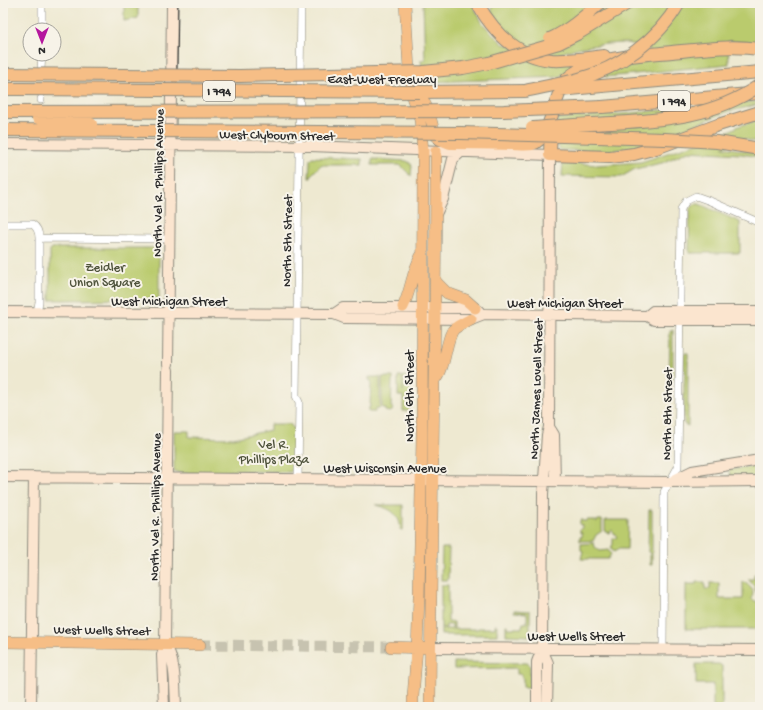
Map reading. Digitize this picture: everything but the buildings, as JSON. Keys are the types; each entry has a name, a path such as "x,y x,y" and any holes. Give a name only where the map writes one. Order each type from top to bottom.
{"highway":[{"path":"477,3 484,16 494,29 519,49 535,57 552,60 620,55 635,56"},
{"path":"484,16 485,3"},
{"path":"506,59 556,36 600,3"},
{"path":"3,74 240,76 424,72 463,68 506,59 559,42 577,34 628,3"},
{"path":"525,91 579,79 604,70 623,59 656,34 679,3"},
{"path":"434,133 440,139 450,143 532,144 543,135 552,116 562,86 571,76 592,65 635,56 729,47 760,49"},
{"name":"East-West Freeway","path":"3,89 297,92 504,92 602,86 760,72"},
{"path":"20,89 240,76"},
{"path":"461,133 674,118 703,112 718,107 760,85"},
{"name":"I 794","path":"3,113 504,112 602,107 760,93"},
{"path":"3,113 155,132"},
{"path":"552,116 550,155 610,157 634,154 754,114"},
{"path":"3,130 461,133 665,139 717,142 760,149"}],"main road":[{"name":"North 6th Street","path":"406,3 408,61 412,86 412,98 420,120 423,151 422,434 417,648 412,696 413,707"},
{"name":"North 6th Street","path":"412,86 422,96 431,119 434,133"},
{"name":"North 6th Street","path":"430,707 432,480 435,381 436,151"},
{"path":"404,307 408,298 414,270 422,254"},
{"path":"435,281 447,293 466,300 479,311"},
{"path":"435,381 440,374 448,344 454,329 471,319"},
{"path":"419,563 432,563"},
{"name":"West Wells Street","path":"3,642 200,645"},
{"name":"West Wells Street","path":"391,647 431,648"}],"street":[{"path":"42,3 42,22"},
{"name":"North Vel R. Phillips Avenue","path":"164,707 162,655 165,644 172,3"},
{"name":"North 5th Street","path":"298,479 299,402 296,396 301,3"},
{"path":"41,62 41,69"},
{"name":"West Clybourn Street","path":"3,144 40,141 170,146 300,147 550,155"},
{"path":"435,216 443,199 453,158 461,152"},
{"name":"North James Lovell Street","path":"537,707 537,662 542,649 544,481 547,435 549,427 550,155"},
{"name":"North 8th Street","path":"663,649 664,492 678,467 681,209 686,201 696,196 760,223"},
{"path":"3,224 32,224 37,229 39,238 39,302 37,312"},
{"path":"39,238 170,239"},
{"name":"West Michigan Street","path":"334,314 343,308 435,307 550,315 647,316 654,320 679,316 743,316 760,320"},
{"name":"West Michigan Street","path":"3,312 334,314 344,318 471,319 479,311"},
{"name":"West Michigan Street","path":"743,316 760,311"},
{"path":"549,427 554,435 555,481"},
{"name":"West Wisconsin Avenue","path":"670,482 692,471 760,460"},
{"name":"West Wisconsin Avenue","path":"3,477 670,482 760,481"},
{"path":"31,707 34,478"},
{"name":"North Vel R. Phillips Avenue","path":"165,644 169,650 172,661 176,707"},
{"name":"West Wells Street","path":"431,648 760,650"},
{"name":"North James Lovell Street","path":"542,649 548,663 547,707"}],"green space":[{"path":"124,3 138,3 138,18 124,21"},
{"path":"423,3 472,3 483,24 503,44 585,62 565,76 562,74 560,77 428,82 422,69 421,60 425,60"},
{"path":"494,3 760,3 760,43 728,41 729,64 606,77 605,74 626,63 648,60 649,47 626,43 610,44 579,48 550,56 543,55 526,47 508,35 501,28 492,15"},
{"path":"760,101 760,104 728,112 640,146 609,151 560,150 558,146 557,118 610,115"},
{"path":"760,119 760,143 744,139 723,147 760,153 760,157 741,154 688,151 662,163 635,169 621,177 562,176 563,162 598,165 641,162 720,135 739,126"},
{"path":"312,157 362,159 362,165 322,164 311,175 311,178 309,178 310,159"},
{"path":"372,159 407,161 412,165 411,176 400,165 372,165"},
{"path":"695,204 699,204 740,222 740,253 689,253 690,209"},
{"name":"Zeidler Union Square","path":"52,248 158,248 159,299 50,300 50,250"},
{"path":"670,330 673,330 673,382 669,382"},
{"path":"684,353 688,353 688,426 684,424"},
{"path":"398,376 402,376 403,392 403,376 410,377 410,411 403,411 403,396 398,396"},
{"path":"369,377 380,377 380,408 376,408 375,412 369,412 371,380 369,380"},
{"path":"382,377 393,377 391,407 393,410 390,412 385,411 386,408 382,408"},
{"name":"Vel R. Phillips Plaza","path":"270,424 290,424 294,429 294,467 291,472 230,471 219,474 179,473 174,471 174,431 189,431 189,437 234,438 270,430"},
{"path":"760,465 760,477 730,476 729,470"},
{"path":"376,505 403,505 403,530 401,530 398,519 393,512"},
{"path":"649,510 652,510 652,565 650,565 650,553 648,552"},
{"path":"580,520 602,520 602,531 596,535 593,541 580,541 582,533 580,533 580,529 582,528 582,525 580,525"},
{"path":"605,520 628,520 627,549 619,549 614,552 611,548 613,539 617,537 612,530 609,533 605,532"},
{"path":"594,543 595,547 600,551 608,550 611,554 608,559 581,559 583,551 581,550 581,544"},
{"path":"442,548 449,548 448,580 441,580"},
{"path":"754,574 760,574 760,629 686,629 686,583 696,584 696,582 705,582 705,589 710,589 710,583 719,583 719,599 743,599 743,582 747,583 753,591 752,599 757,602 759,598 754,586 748,579 754,579"},
{"path":"441,585 448,585 448,622 454,622 454,628 452,628 452,625 446,625 446,628 441,628"},
{"path":"514,610 530,611 530,636 506,635 506,625 508,625 508,628 522,628 523,623 527,623 527,613 514,612"},
{"path":"495,625 497,625 497,635 441,635 441,629 495,628"},
{"path":"454,662 527,663 530,665 530,687 523,687 522,674 517,674 517,669 515,668 454,669"},
{"path":"696,664 719,664 722,666 722,707 713,707 713,684 696,684"}],"tunnel":[{"path":"200,645 391,647"}],"tram line":[{"path":"177,69 178,3"}]}
